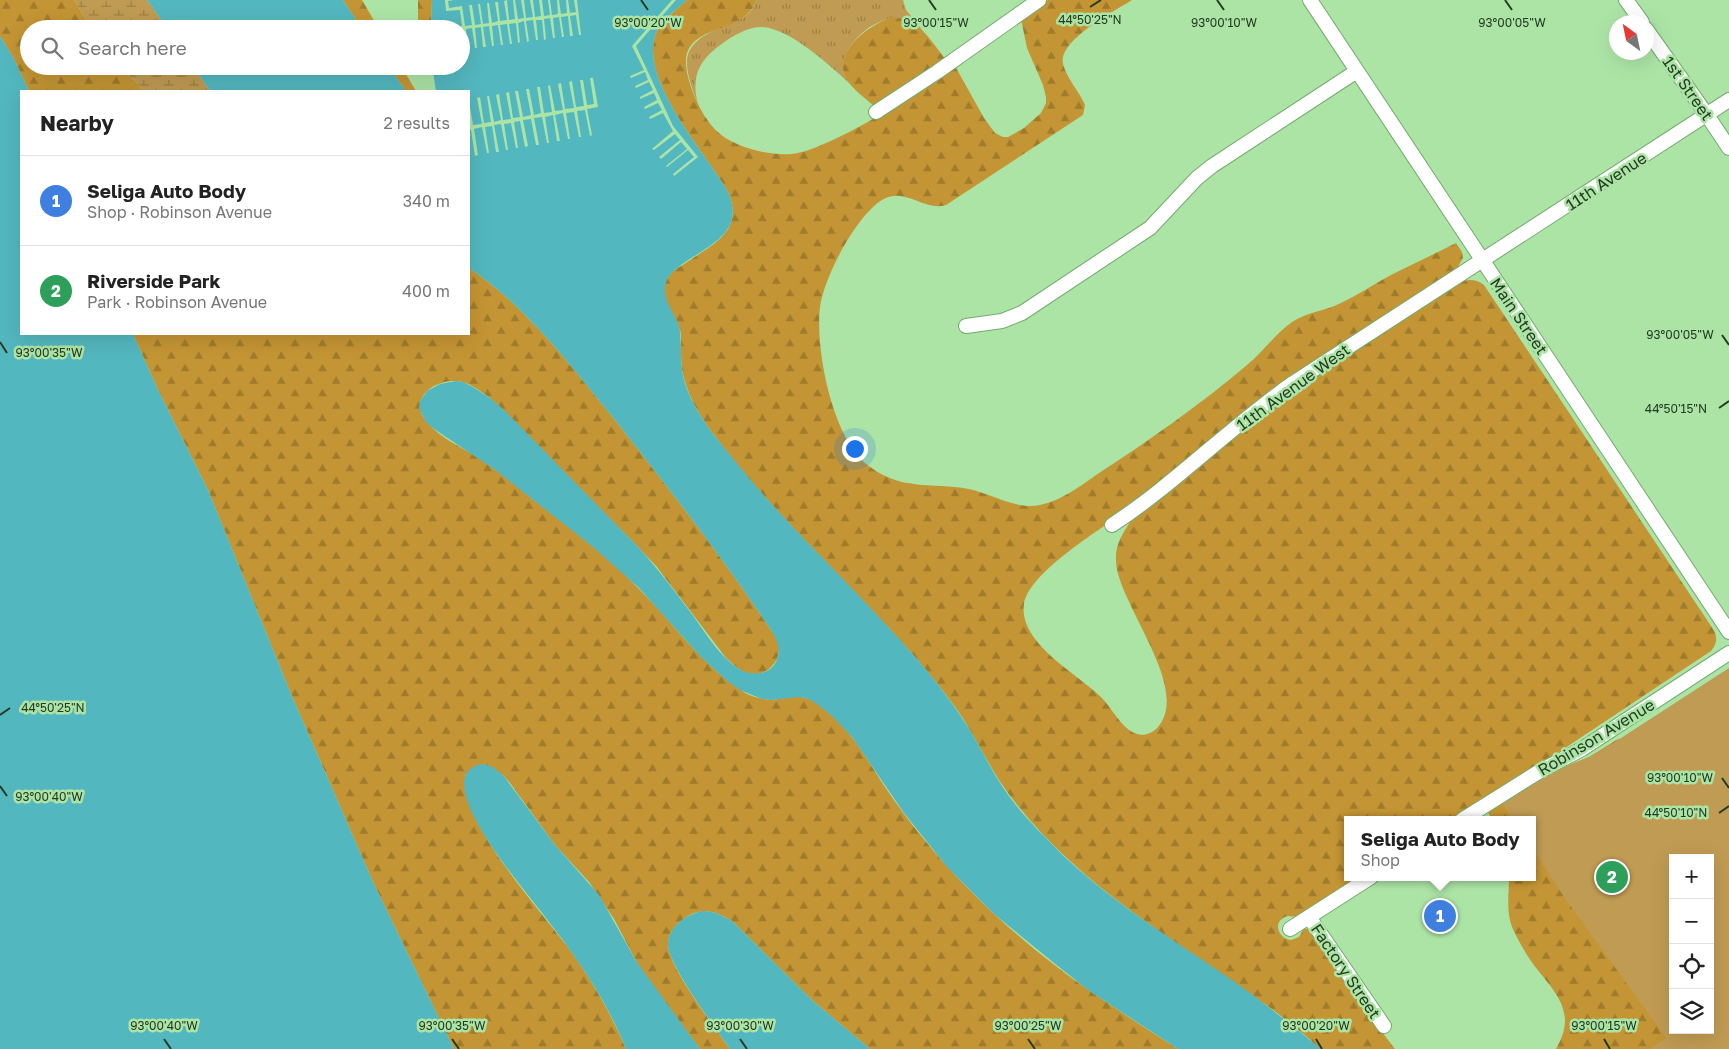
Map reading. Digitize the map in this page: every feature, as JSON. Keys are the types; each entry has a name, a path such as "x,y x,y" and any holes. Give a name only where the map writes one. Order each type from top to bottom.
{"street":[{"path":"876,112 1039,0"},
{"name":"Main Street","path":"1310,0 1729,632"},
{"path":"1626,0 1637,15"},
{"name":"1st Street","path":"1654,40 1729,148"},
{"path":"966,326 1002,321 1022,313 1150,228 1197,178 1212,166 1357,71"},
{"name":"11th Avenue","path":"1483,261 1729,100"},
{"name":"11th Avenue West","path":"1112,525 1156,494 1283,390 1483,261"},
{"name":"Robinson Avenue","path":"1468,816 1540,771 1582,749 1729,653"},
{"path":"1290,928 1365,881"},
{"name":"Factory Street","path":"1309,917 1384,1026"}],"green space":[{"path":"0,0 74,0 86,20 20,20 20,72 0,36"},
{"path":"74,0 147,0 161,20 86,20"},
{"path":"343,0 362,0 374,20 356,20"},
{"path":"418,0 432,0 431,20 418,20"},
{"path":"687,0 757,0 751,11 742,18 700,37 692,44 687,53 686,69 691,87 702,112 720,134 737,144 761,152 787,154 814,148 851,131 896,105 955,66 984,118 995,133 1008,137 1024,128 1041,113 1046,103 1043,85 1027,48 1021,19 1048,0 1132,0 1089,27 1069,45 1064,55 1063,64 1065,69 1085,105 1083,115 946,205 930,205 899,196 890,196 882,200 862,219 835,264 823,294 819,325 823,367 828,390 843,433 853,450 865,463 878,472 903,482 969,489 1022,505 1040,505 1056,500 1156,435 1193,408 1247,365 1292,322 1354,297 1391,275 1456,243 1462,252 1463,258 1456,270 1266,409 1333,361 1463,281 1472,280 1479,282 1484,285 1713,629 1716,640 1715,646 1711,651 1535,768 1458,816 1344,816 1344,881 1354,881 1298,917 1285,917 1281,920 1278,927 1283,937 1291,940 1299,937 1304,928 1310,930 1395,1049 1319,1048 1274,1011 1131,911 1069,860 1040,832 1006,791 962,717 926,670 887,626 769,502 706,423 694,405 685,381 682,363 681,332 667,302 664,290 667,278 673,271 722,237 732,218 732,206 728,192 677,116 665,94 657,72 653,52 656,33 670,15","holes":["1249,421 1130,522 1118,544 1116,560 1119,578 1150,644 1160,668 1166,690 1166,710 1158,727 1147,734 1141,735 1129,730 1101,697 1065,668 1040,644 1030,632 1025,618 1024,604 1028,593 1036,582 1060,558"]},
{"path":"757,0 903,0 906,10 924,32 912,23 898,18 878,22 859,35 846,54 843,63 844,73 850,84 816,54 788,35 774,29 761,27 749,29 724,42 703,62 697,74 695,88 698,104 688,75 688,54 701,38 746,15"},
{"path":"890,18 900,18 916,25 946,60 874,106 855,90 846,78 843,68 844,59 848,49 863,33"},
{"path":"21,75 129,75 143,90 29,90"},
{"path":"129,75 199,75 209,90 143,90"},
{"path":"394,75 406,75 415,90 405,90"},
{"path":"470,269 510,301 547,338 615,420 676,499 735,578 775,636 779,653 774,664 765,671 754,674 742,671 726,658 656,566 482,392 460,381 447,382 431,388 421,399 420,406 422,414 432,428 502,475 605,557 640,590 711,666 742,691 757,698 806,698 827,711 854,740 892,798 918,832 980,901 1044,957 1112,1006 1178,1049 870,1049 813,1001 732,921 716,913 705,911 694,913 681,921 672,931 668,943 675,966 683,980 730,1049 700,1049 647,978 614,919 589,882 555,845 510,783 503,775 466,774 466,792 474,815 487,840 580,965 608,1011 626,1049 454,1049 373,882 291,694 208,490 158,390 133,335 470,335"},
{"path":"1729,668 1729,1049 1650,1049 1666,1038 1564,897 1536,854 1536,816 1510,816 1501,801 1547,774 1604,749"},
{"path":"1701,731 1712,854 1669,854 1669,1034 1714,1034 1714,879 1729,1049 1556,1049 1565,1024 1564,1011 1552,988 1528,957 1512,927 1508,909 1509,881 1536,881 1536,816 1490,816 1487,810 1547,774 1589,757 1618,739"}],"water":[{"path":"147,0 343,0 356,20 161,20"},
{"path":"432,0 687,0 666,19 656,33 653,52 657,72 665,94 677,116 728,192 732,206 732,218 722,236 674,271 667,279 665,288 669,305 680,329 684,379 696,409 721,444 753,483 810,546 870,607 927,671 967,725 1007,794 1038,830 1067,859 1113,898 1249,993 1321,1049 1178,1049 1088,990 994,914 948,868 904,813 852,737 831,715 806,698 762,699 740,690 726,680 700,656 639,588 593,547 494,469 426,422 419,408 420,401 427,391 440,384 456,381 463,382 490,398 639,548 714,645 732,664 744,672 755,674 766,671 774,664 779,649 773,633 676,499 615,420 547,338 510,301 470,269 470,90 436,90 433,75 470,75 470,20 431,20"},
{"path":"0,36 13,57 29,90 20,90 20,335 133,335 158,390 208,490 291,694 373,882 454,1049 0,1049"},
{"path":"199,75 394,75 405,90 209,90"},
{"path":"481,764 491,766 503,775 555,845 599,895 636,961 700,1049 626,1049 609,1011 588,976 509,871 480,828 470,807 464,787 467,772"},
{"path":"702,911 717,914 732,921 813,1001 870,1049 730,1049 704,1013 675,966 668,944 671,932 679,922 690,915"}],"pier":[{"path":"445,0 454,0 448,1 449,8 462,6 464,20 461,20 460,10 446,11"},
{"path":"507,0 509,20 515,19 513,0 515,0 518,19 524,18 521,0 524,0 526,18 533,17 530,0 533,0 535,17 541,16 539,0 542,0 544,16 550,15 548,0 550,0 552,15 558,14 557,0 559,0 561,14 567,13 566,0 568,0 570,13 576,12 574,0 577,0 581,35 579,35 576,15 570,16 573,36 570,36 568,16 561,17 564,37 562,37 559,17 553,18 555,38 553,38 550,18 544,19 546,39 544,40 542,20 536,20 538,40 536,40 533,20 526,21 529,41 527,42 524,21 518,23 520,42 518,43 516,23 509,24 512,44 510,44 507,24 500,25 503,45 501,45 498,25 492,26 494,46 492,46 489,26 483,27 486,47 483,47 481,27 475,28 477,48 475,48 472,28 470,28 470,25 472,25 469,5 472,5 475,25 481,24 478,4 480,4 483,24 489,23 487,3 489,3 492,23 498,21 495,2 498,2 500,21 507,20 504,1"},
{"path":"672,0 676,0 636,46 673,126 698,157 674,176 673,174 694,157 688,150 666,166 687,149 681,142 661,159 659,157 680,140 675,134 654,150 652,149 673,131 663,113 650,119 649,117 662,110 658,103 645,109 644,107 657,100 654,93 640,99 640,97 653,90 649,82 636,88 635,86 648,80 645,72 631,78 630,76 644,70 632,46"},
{"path":"590,78 593,78 598,107 587,109 592,135 590,136 585,110 577,111 581,137 579,137 574,112 566,113 570,139 568,139 563,113 555,115 560,141 557,141 553,115 545,117 549,143 547,143 542,117 534,118 539,145 536,145 531,119 523,120 528,146 525,147 520,121 514,122 518,148 516,148 511,123 504,124 508,150 506,150 501,124 494,125 499,152 496,152 492,126 485,127 489,153 487,153 482,127 474,129 478,155 475,156 470,130 470,106 473,125 482,124 477,98 480,97 484,123 491,122 487,96 489,96 494,122 501,120 496,95 499,94 503,120 511,119 506,93 509,92 513,118 520,117 515,91 518,91 523,117 531,115 526,89 529,89 534,115 541,113 537,87 540,87 544,113 552,112 548,86 550,85 555,111 563,110 558,84 561,83 565,109 574,108 569,82 572,81 576,107 584,106 580,80 583,80 587,105 594,104"}],"place":[{"name":"Riverside Park","path":"1612,877"},
{"name":"Seliga Auto Body","path":"1440,916"}]}
